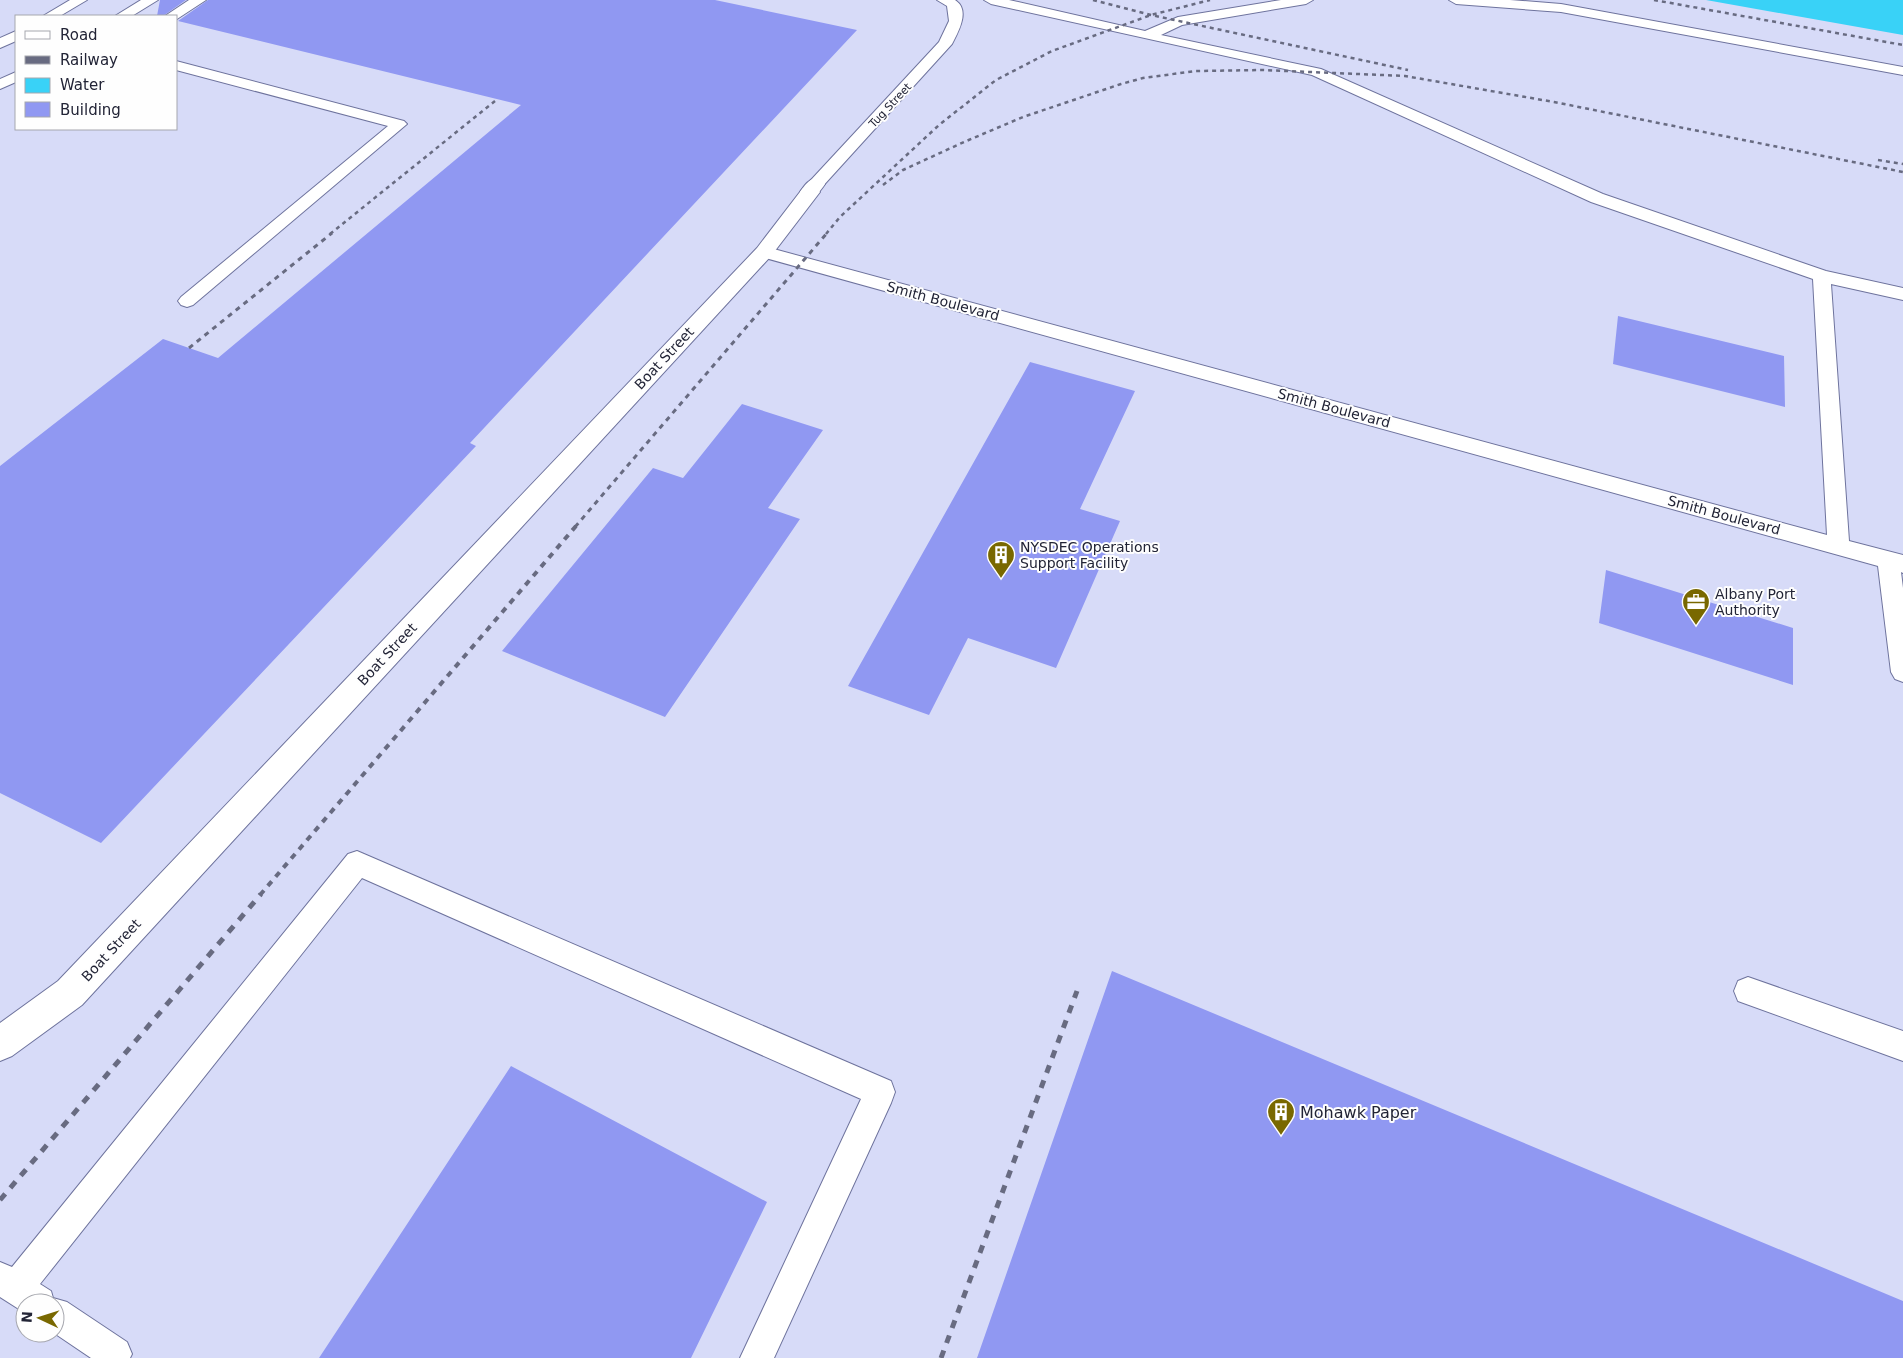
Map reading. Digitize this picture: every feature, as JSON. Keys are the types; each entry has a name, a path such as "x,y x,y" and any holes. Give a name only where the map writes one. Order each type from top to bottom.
{"street":[{"name":"Tug Street","path":"764,252 813,188"},
{"name":"Boat Street","path":"0,1044 70,992 764,252"}],"lane":[{"path":"52,15 80,0"},
{"path":"124,15 151,0"},
{"path":"174,15 199,0"},
{"path":"991,0 1316,72 1597,198 1822,276 1903,294"},
{"path":"1147,36 1178,21 1306,0"},
{"path":"1456,0 1561,8 1903,72"},
{"name":"Tug Street","path":"813,188 945,44 956,21 952,1"},
{"path":"0,44 15,36"},
{"path":"178,66 399,124 187,301"},
{"path":"0,85 15,77"},
{"name":"Smith Boulevard","path":"764,252 1896,562"},
{"path":"1822,276 1838,546"},
{"path":"1896,562 1903,672"},
{"path":"18,1290 357,863 880,1092 757,1358"},
{"path":"1748,991 1903,1046"},
{"path":"65,1321 115,1354 112,1358"}],"water":[{"path":"1706,0 1903,0 1903,35"}],"building":[{"path":"160,0 186,0 164,15 157,15"},
{"path":"208,0 715,0 857,30 470,443 476,446 101,843 0,793 0,466 163,339 218,358 521,105 178,21"},
{"path":"1618,316 1784,356 1785,407 1613,364"},
{"name":"NYSDEC Operations Support Facility","path":"1030,362 1135,391 1080,509 1120,521 1056,668 968,638 929,715 848,686"},
{"path":"742,404 823,430 768,508 800,519 665,717 502,651 653,468 683,478"},
{"name":"Albany Port Authority","path":"1606,570 1793,628 1793,685 1599,623"},
{"name":"Mohawk Paper","path":"1112,971 1903,1301 1903,1358 977,1358"},
{"path":"511,1066 767,1202 691,1358 319,1358"}],"railway":[{"path":"1093,0 1151,15"},
{"path":"1151,15 1210,0"},
{"path":"1654,0 1903,45"},
{"path":"826,234 840,217 939,125 996,80 1052,51 1151,15"},
{"path":"1151,15 1408,70"},
{"path":"883,185 903,170 964,142 1023,117 1121,84 1143,78 1196,71 1262,70 1405,76 1554,102 1903,172"},
{"path":"330,234 495,101"},
{"path":"1878,160 1903,164"},
{"path":"189,348 332,233"},
{"path":"575,527 827,233"},
{"path":"260,895 576,526"},
{"path":"0,1200 261,894"},
{"path":"941,1358 1077,991"}],"place":[{"name":"NYSDEC Operations Support Facility","path":"1001,579"},
{"name":"Albany Port Authority","path":"1696,626"},
{"name":"Mohawk Paper","path":"1281,1136"}]}
